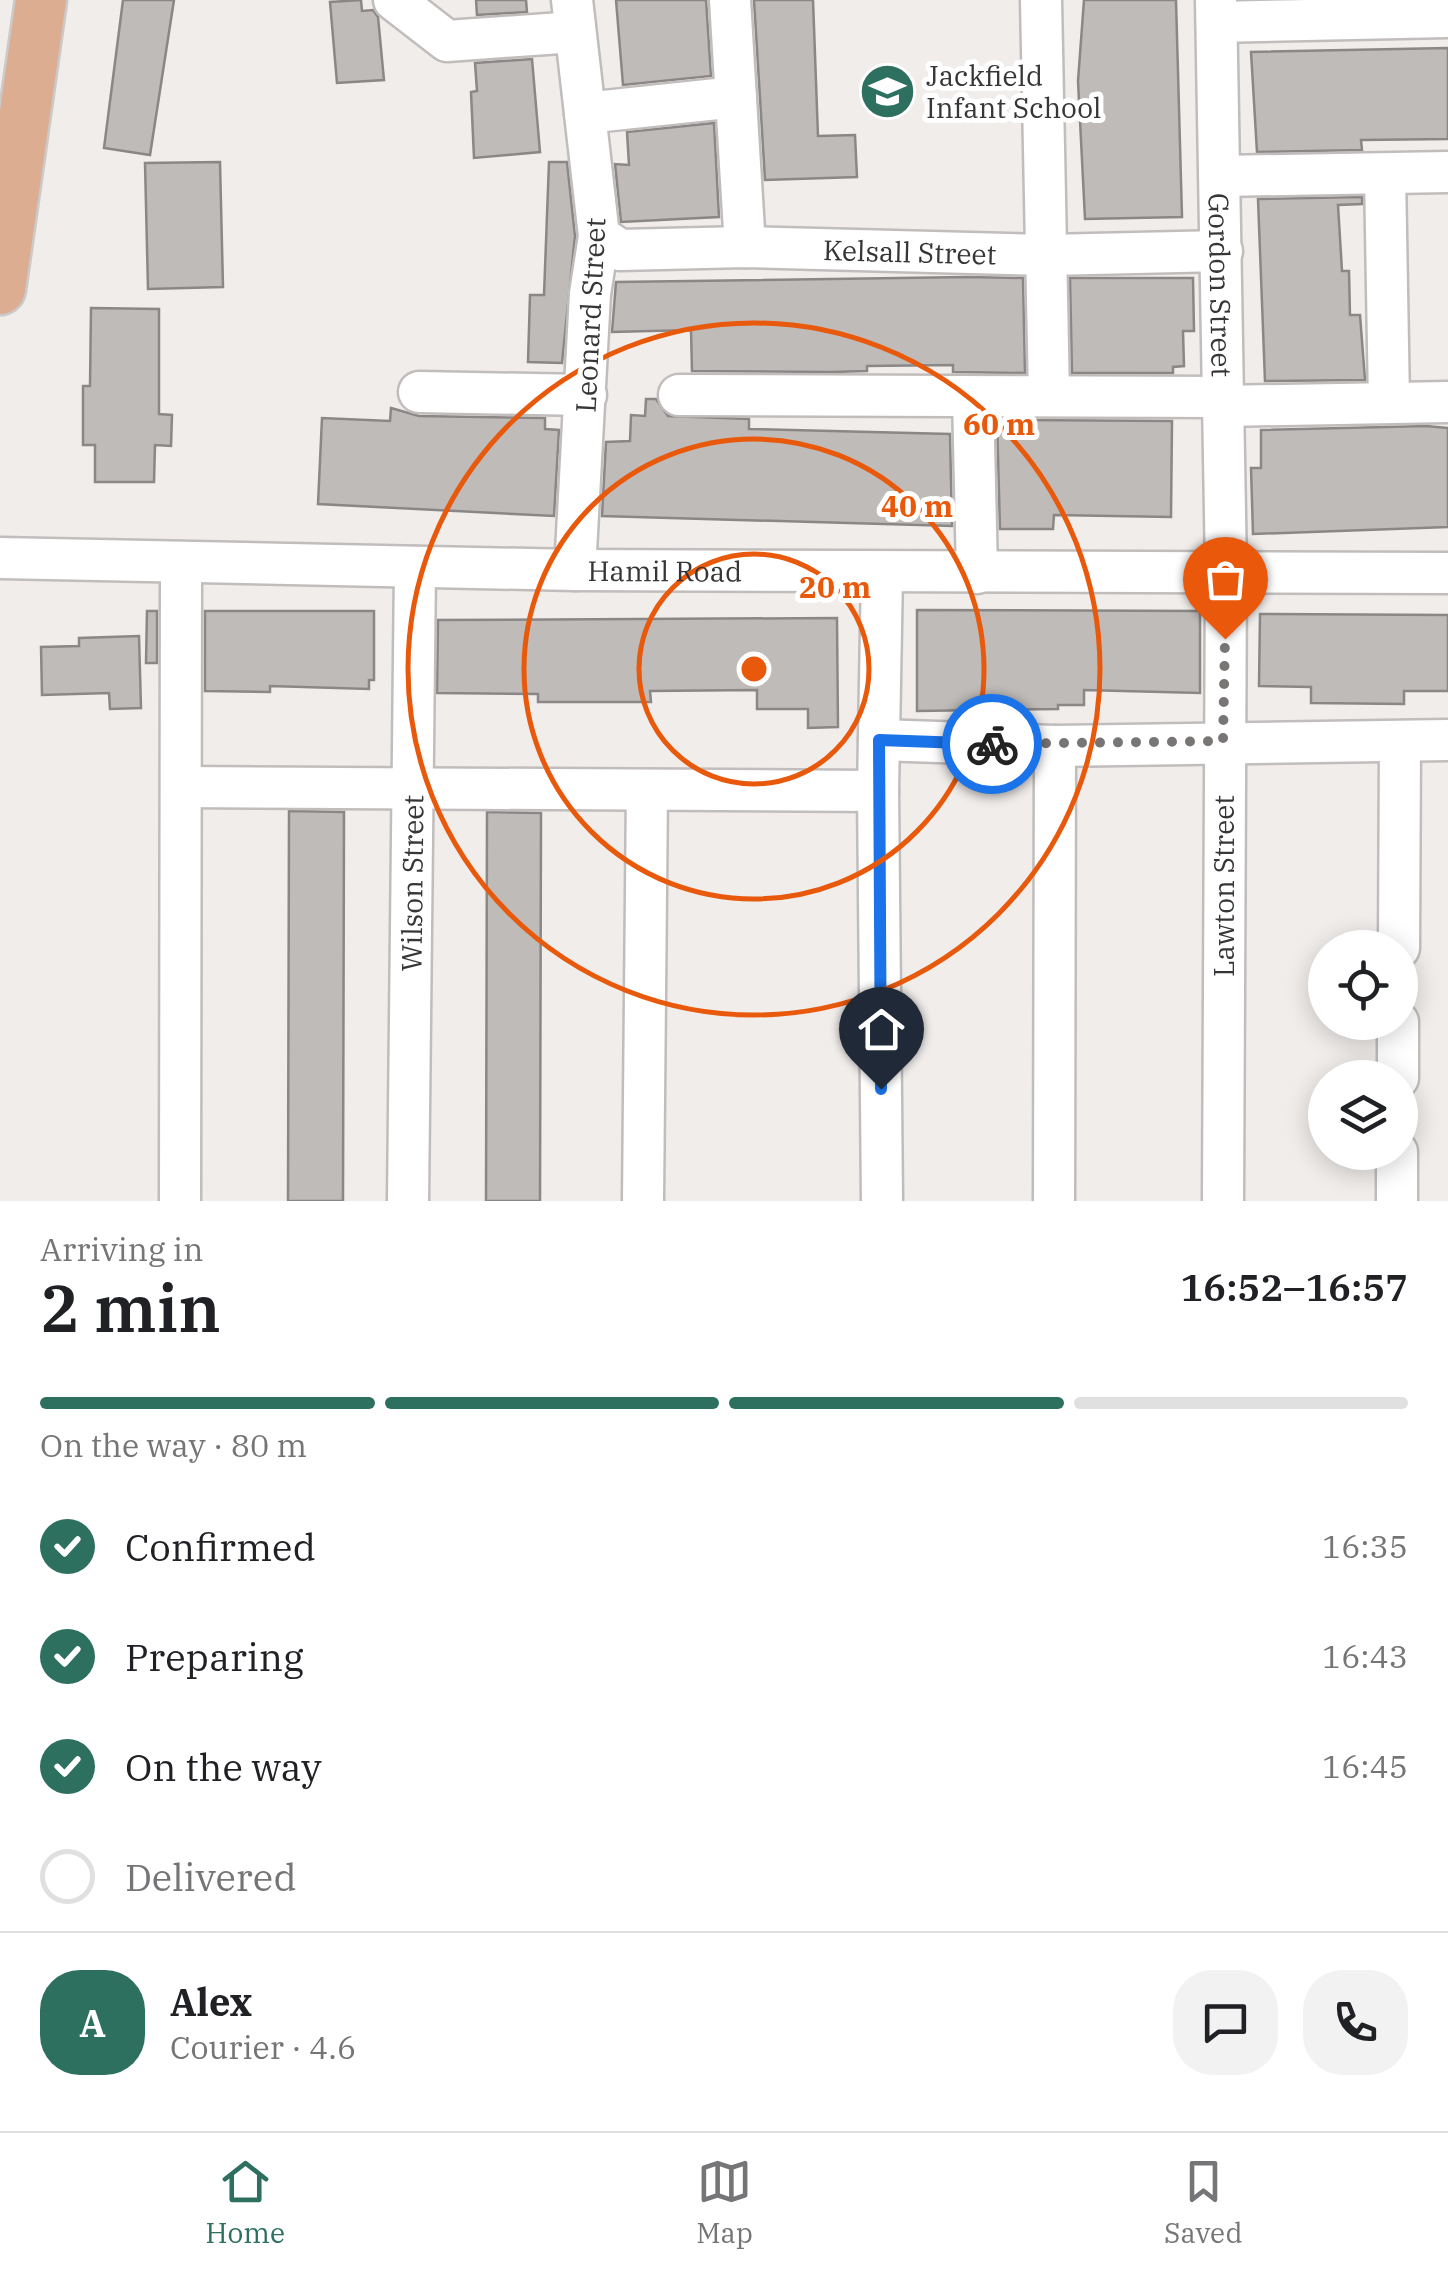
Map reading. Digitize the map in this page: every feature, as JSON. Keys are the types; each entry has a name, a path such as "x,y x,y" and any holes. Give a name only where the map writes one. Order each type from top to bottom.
{"main road":[{"path":"0,289 41,0"}],"street":[{"path":"394,0 446,41 574,16"},
{"path":"730,0 744,247"},
{"path":"1041,0 1049,396"},
{"path":"1216,11 1448,17"},
{"name":"Gordon Street","path":"1216,11 1226,572"},
{"name":"Leonard Street","path":"574,16 599,236 590,294 574,570"},
{"path":"585,113 736,97"},
{"path":"1220,176 1448,172"},
{"path":"1384,174 1389,403"},
{"name":"Kelsall Street","path":"599,236 620,250 744,247 1048,254 1222,252"},
{"path":"419,392 586,395"},
{"path":"679,395 1448,402"},
{"path":"973,396 977,573"},
{"name":"Hamil Road","path":"0,558 574,570 1448,573"},
{"path":"180,1201 182,562"},
{"name":"Wilson Street","path":"408,1201 415,567"},
{"name":"Lawton Street","path":"1223,1201 1226,572"},
{"path":"882,573 878,791 882,1201"},
{"path":"879,740 1054,746 1448,740"},
{"path":"1398,930 1400,742"},
{"path":"1054,746 1054,1201"},
{"path":"184,788 878,791"},
{"path":"643,1201 648,790"},
{"path":"1397,1170 1397,1201"}],"building":[{"path":"123,0 174,0 150,155 104,148"},
{"path":"361,0 362,11 373,10 378,17 384,80 337,83 330,2"},
{"path":"476,0 526,0 527,12 477,15"},
{"path":"616,0 706,0 711,76 623,85"},
{"path":"754,0 813,0 818,136 855,135 857,177 765,180"},
{"path":"1084,0 1176,0 1182,217 1085,219 1078,81"},
{"path":"1448,48 1448,139 1361,140 1362,150 1257,152 1251,52"},
{"path":"532,59 540,152 474,158 471,92 477,91 475,63"},
{"path":"714,123 719,217 621,222 615,164 629,165 627,132"},
{"path":"220,162 223,287 148,289 145,163"},
{"path":"549,162 567,162 575,236 562,363 528,362 530,295 544,295"},
{"path":"1362,197 1362,204 1338,205 1342,271 1349,271 1350,315 1360,315 1365,380 1265,381 1258,199"},
{"path":"1023,278 1025,373 953,372 953,365 867,366 867,371 831,372 692,371 691,330 612,332 616,282"},
{"path":"1070,278 1193,278 1194,331 1183,331 1184,366 1173,367 1173,373 1072,373"},
{"path":"91,308 159,309 159,414 172,415 171,446 155,445 154,482 95,482 95,445 83,445 83,386 90,386"},
{"path":"646,399 656,399 668,416 749,419 749,429 950,434 952,526 602,516 606,442 630,441 631,415 645,416"},
{"path":"391,408 419,416 545,418 545,429 559,430 554,516 318,504 322,418 390,421"},
{"path":"997,420 1172,421 1171,517 1054,515 1053,529 1000,529"},
{"path":"1448,428 1448,527 1253,534 1251,468 1261,468 1261,430"},
{"path":"917,610 1200,611 1200,693 1084,690 1084,705 1058,705 1058,709 917,711"},
{"path":"147,611 157,611 157,663 146,663"},
{"path":"205,611 374,611 374,680 369,680 369,689 270,686 270,692 205,691"},
{"path":"1260,614 1448,615 1448,691 1404,691 1404,704 1311,703 1311,687 1259,686"},
{"path":"837,618 838,727 808,728 808,709 757,709 757,690 650,691 651,702 538,702 538,694 437,693 438,620"},
{"path":"139,636 141,708 110,709 109,693 42,695 41,647 79,646 79,638"},
{"path":"289,811 344,812 343,1201 288,1201"},
{"path":"487,812 541,813 540,1201 486,1201"}],"way so far":[{"path":"992,744 1223,741 1225,639"}],"place":[{"name":"Jackfield Infant School","path":"887,91"}],"route":[{"path":"881,1089 879,740 992,744"}]}
